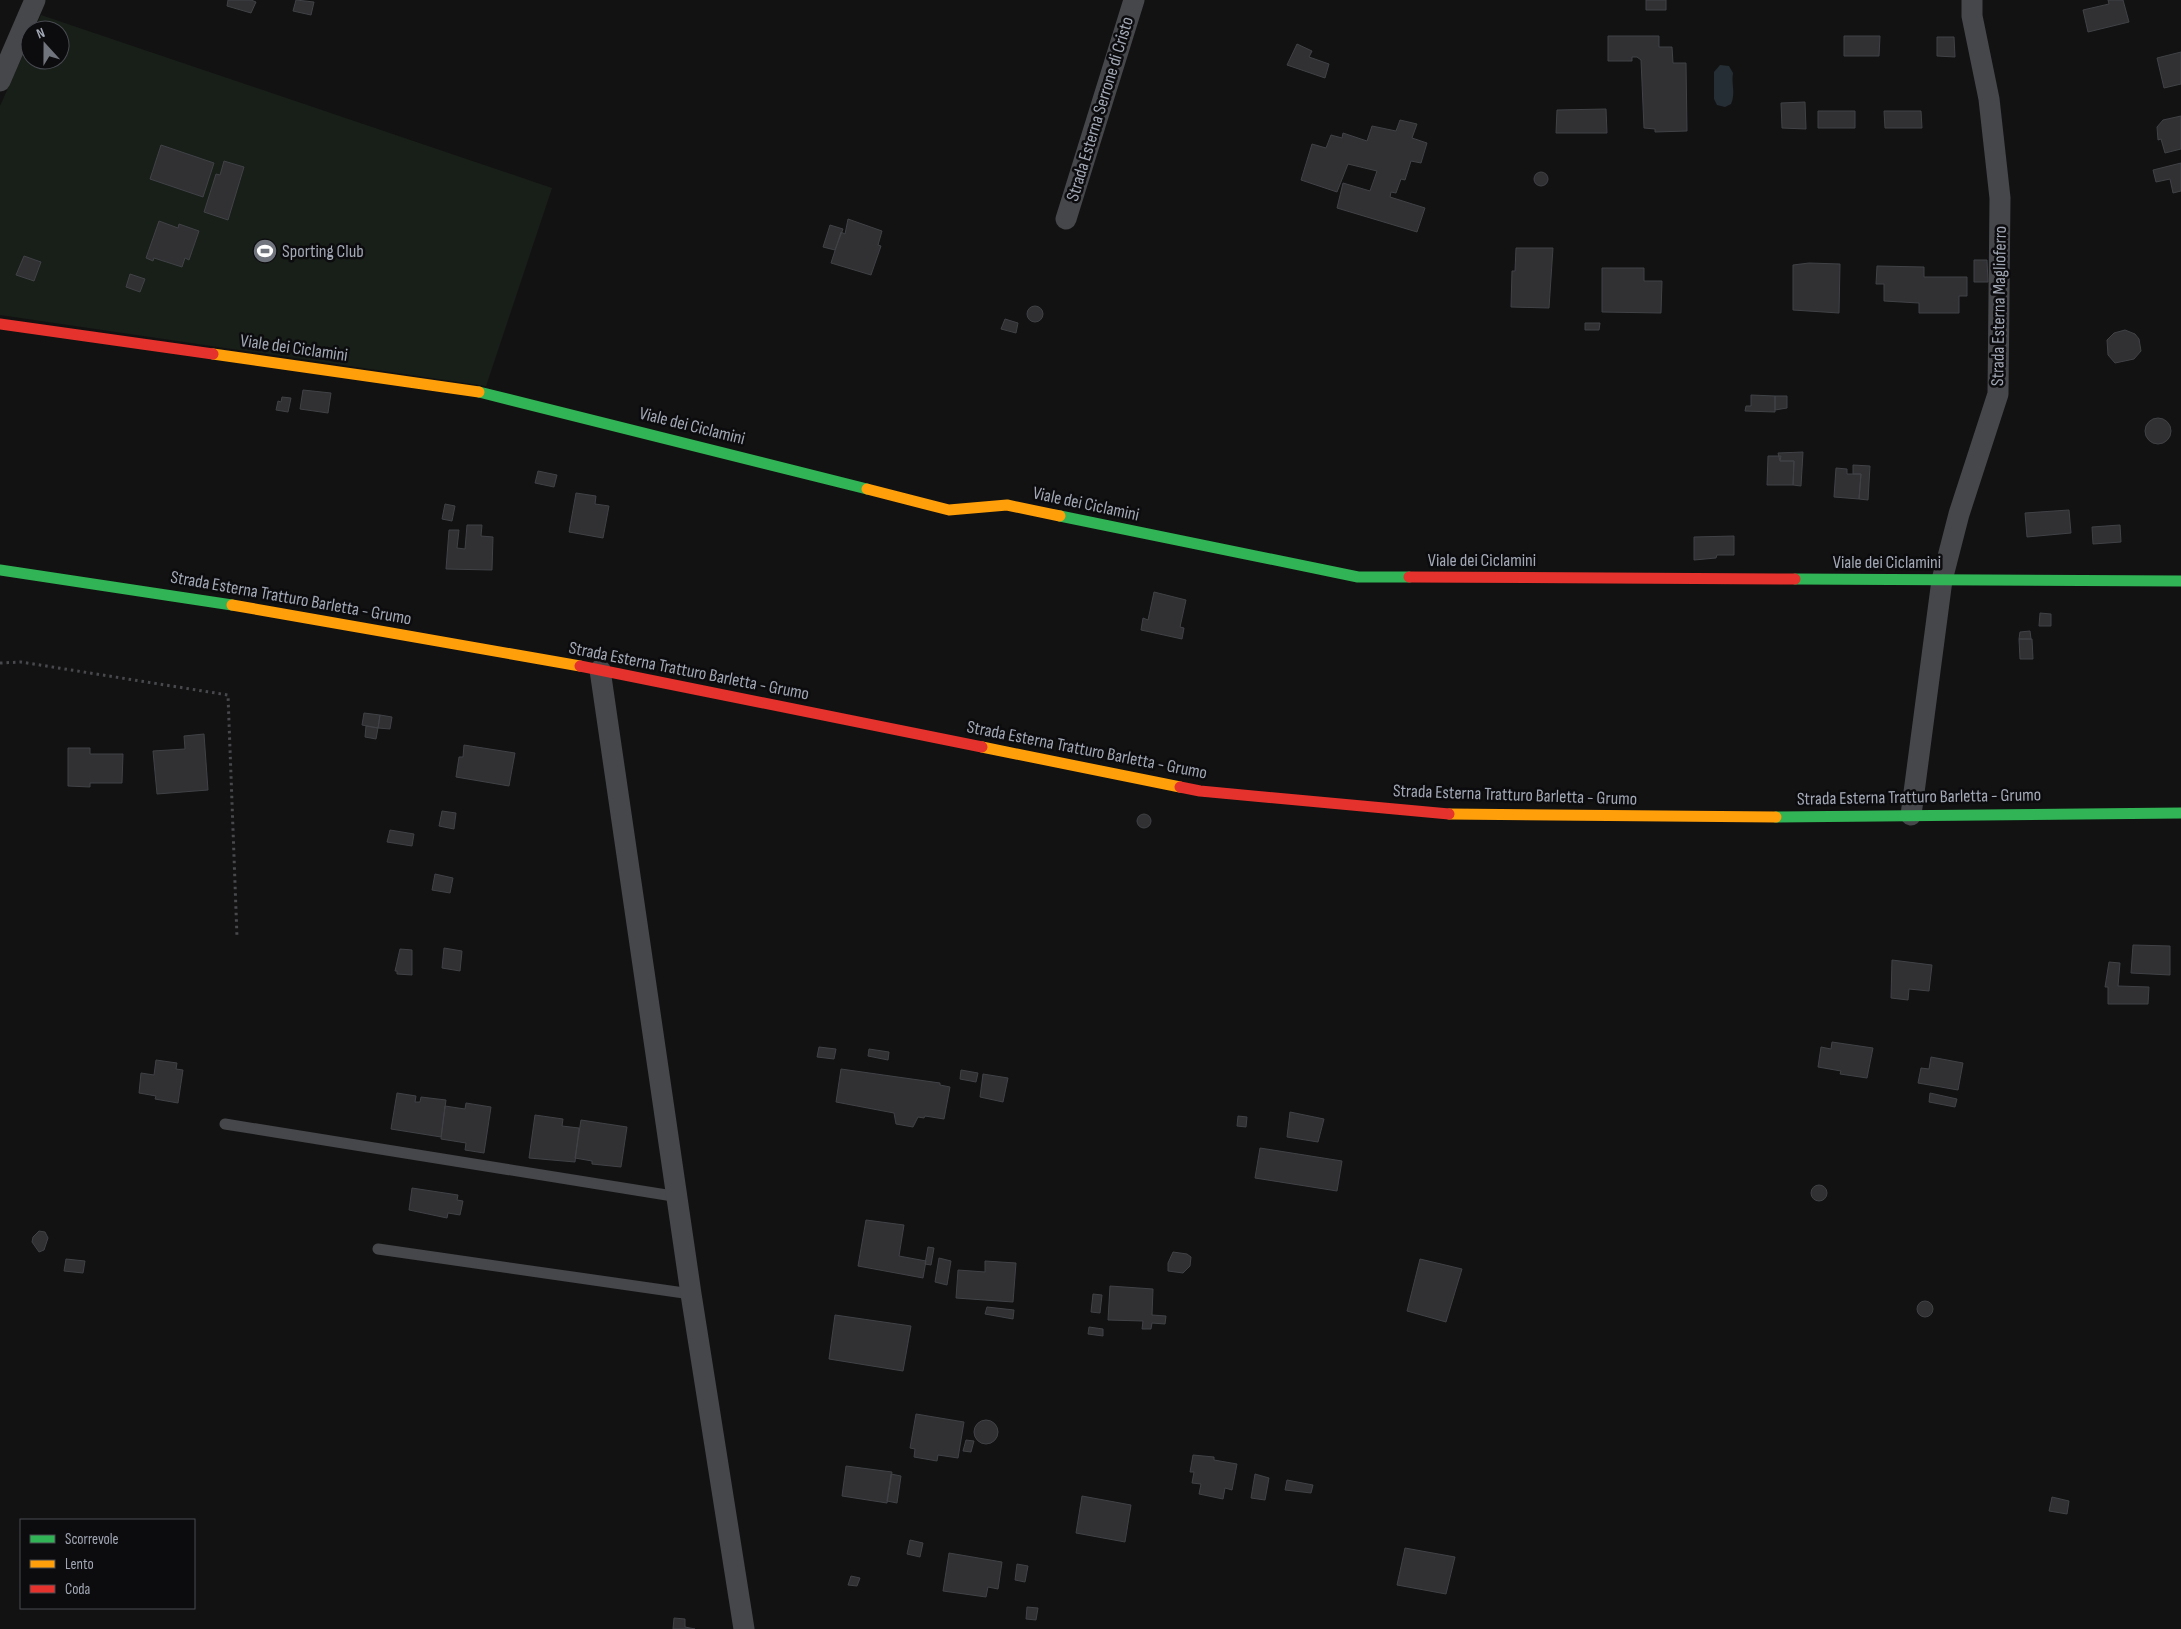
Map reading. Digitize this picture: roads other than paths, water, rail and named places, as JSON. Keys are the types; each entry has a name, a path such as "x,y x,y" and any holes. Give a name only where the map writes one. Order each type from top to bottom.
{"street":[{"path":"0,80 35,0"},
{"name":"Strada Esterna Serrone di Cristo","path":"1066,219 1134,0"},
{"name":"Strada Esterna Maglioferro","path":"1912,815 1942,580 1959,514 1998,394 2000,198 1990,100 1972,16 1972,0"},
{"name":"Viale dei Ciclamini","path":"0,324 493,394 949,510 1007,505 1358,577 2181,581"},
{"name":"Strada Esterna Tratturo Barletta - Grumo","path":"0,570 280,612 600,670 1200,791 1454,814 1729,818 2181,813"},
{"path":"600,670 692,1294 744,1629"}],"lane":[{"path":"225,1124 679,1197"},
{"path":"378,1249 692,1294"}],"place":[{"name":"Sporting Club","path":"265,251"}]}
